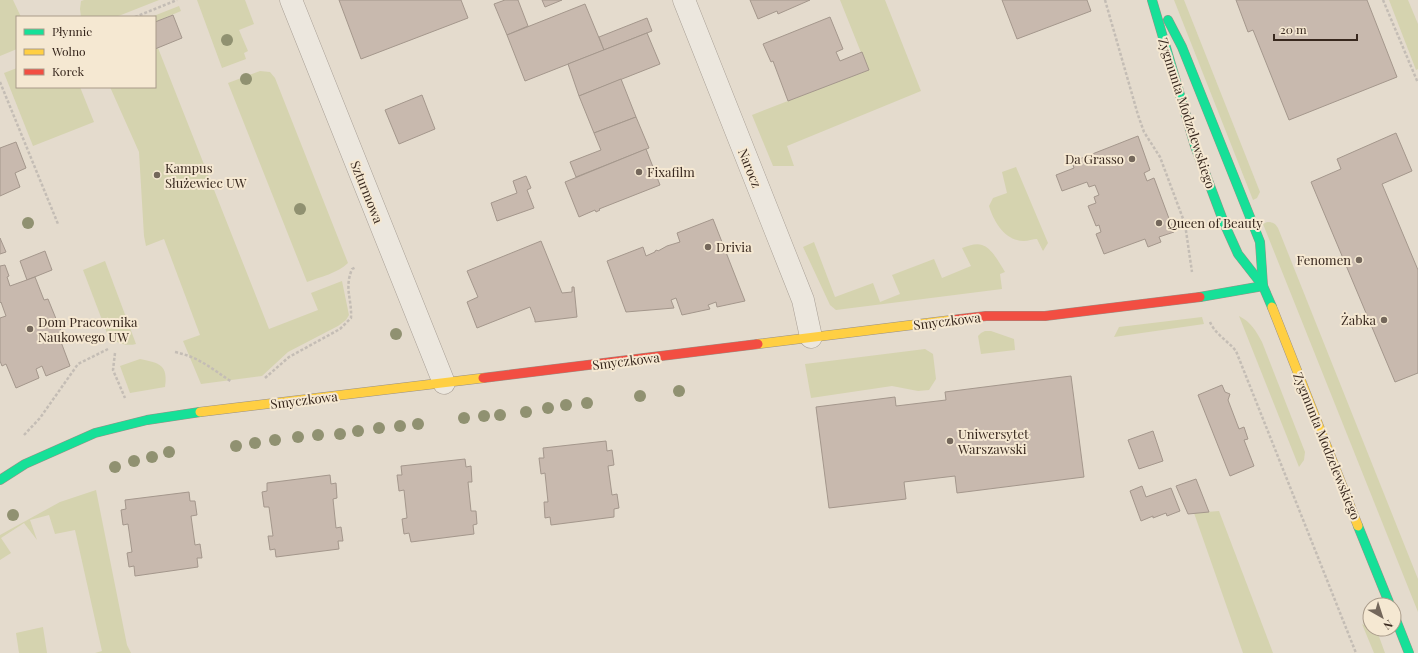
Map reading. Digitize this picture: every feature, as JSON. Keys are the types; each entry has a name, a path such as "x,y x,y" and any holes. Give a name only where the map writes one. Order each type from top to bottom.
{"street":[{"name":"Szturmowa","path":"291,0 444,383"},
{"name":"Narocz","path":"684,0 803,300 811,337"},
{"name":"Zygmunta Modzelewskiego","path":"1152,0 1195,146 1224,223 1238,254 1263,286 1387,597"},
{"name":"Zygmunta Modzelewskiego","path":"1158,0 1182,47 1260,242 1263,286"},
{"name":"Smyczkowa","path":"0,480 25,464 95,432 147,420 199,412 986,316 1044,316 1218,295 1263,286"},
{"path":"1402,635 1409,653"}],"path":[{"path":"137,16 177,0"},
{"path":"1105,0 1144,132 1160,157 1185,224 1190,262 1194,276"},
{"path":"1383,0 1418,83"},
{"path":"0,82 58,224"},
{"path":"263,379 289,357 340,329 351,318 352,308 348,288 348,278 352,269 356,267"},
{"path":"1210,321 1218,334 1229,342 1236,351 1356,653"},
{"path":"22,437 40,418 78,364 108,349"},
{"path":"175,352 188,355 199,360 235,383"},
{"path":"115,353 113,370 125,398"}],"shaded area":[{"path":"0,0 13,0 21,16 16,16 16,49 0,56"},
{"path":"159,0 119,16 81,16 81,1"},
{"path":"197,0 245,0 254,24 239,30 248,51 244,53 246,59 222,68"},
{"path":"840,0 885,0 921,91 787,146 794,166 773,166 752,115 868,70"},
{"path":"1174,0 1184,0 1260,192 1257,198 1253,200"},
{"path":"1389,0 1408,0 1418,24 1418,69 1416,70"},
{"path":"179,6 181,11 156,22 156,16 154,16"},
{"path":"158,48 269,329 318,310 311,293 342,281 349,315 346,320 338,326 288,352 262,376 201,384 183,341 200,335 164,239 146,246 144,236 139,152 110,88 156,88 156,49"},
{"path":"16,68 16,88 80,88 94,122 33,146 4,73"},
{"path":"260,71 270,72 275,78 348,263 334,272 307,282 228,83"},
{"path":"1016,167 1048,243 1043,251 1037,239 1026,241 1017,240 1011,238 1001,230 989,206 993,198 1007,193 1002,172"},
{"path":"1267,222 1274,223 1278,228 1418,579 1418,612 1263,224"},
{"path":"814,242 835,297 873,283 880,302 900,294 892,275 934,259 942,278 971,266 962,248 977,244 989,249 1005,272 1000,274 1002,289 836,310 830,305 803,247"},
{"path":"105,261 136,344 127,345 120,343 107,333 83,270"},
{"path":"1239,316 1250,324 1262,342 1305,452 1304,460 1299,467"},
{"path":"1202,317 1204,324 1114,337 1119,327"},
{"path":"985,331 991,331 1014,339 1015,350 981,354 978,336"},
{"path":"925,349 933,354 936,379 929,390 918,391 892,386 811,398 805,364"},
{"path":"140,359 153,362 161,366 165,374 165,387 130,393 120,366"},
{"path":"96,490 127,645 131,653 95,653 102,651 75,530 55,534 49,515 30,520 37,540 24,523 1,538 11,553 0,560 0,535 60,502"},
{"path":"1219,511 1273,653 1243,653 1194,513"},
{"path":"43,627 47,653 19,653 16,633"},
{"path":"1367,637 1379,637 1385,653 1374,653"}],"building":[{"path":"339,0 461,0 468,18 361,59"},
{"path":"505,0 518,0 528,26 507,35 494,4"},
{"path":"542,0 562,0 545,7"},
{"path":"750,0 810,0 778,14 777,11 758,19"},
{"path":"1002,0 1087,0 1091,11 1017,39"},
{"path":"1236,0 1367,0 1397,77 1289,120 1253,30 1248,32"},
{"path":"585,4 604,50 525,81 507,35"},
{"path":"173,15 182,38 156,49 156,22"},
{"path":"830,17 843,49 836,52 840,61 862,52 869,70 788,101 773,61 771,62 763,44"},
{"path":"647,18 652,31 604,50 599,37"},
{"path":"647,33 660,64 579,96 568,64"},
{"path":"621,79 636,117 594,133 579,96"},
{"path":"422,95 435,129 399,144 385,110"},
{"path":"636,117 649,148 576,177 570,162 601,150 594,133"},
{"path":"1396,133 1412,171 1382,184 1418,270 1418,373 1395,382 1311,182 1341,169 1337,159"},
{"path":"1138,136 1150,170 1144,173 1147,181 1154,178 1174,232 1159,237 1161,242 1148,247 1145,239 1104,254 1096,234 1101,232 1099,225 1096,226 1088,206 1096,203 1094,197 1099,195 1095,185 1089,187 1087,182 1062,191 1056,175 1074,168 1072,162"},
{"path":"16,142 26,168 15,173 20,187 0,196 0,148"},
{"path":"646,149 660,185 599,209 600,210 596,212 595,210 579,217 565,182"},
{"path":"526,176 531,188 527,190 534,208 497,221 491,203 517,193 513,181"},
{"path":"713,219 745,301 717,307 716,302 708,305 710,309 682,315 676,298 671,300 674,308 626,312 607,261 643,247 646,256 657,250 658,251 667,246 680,242 677,233"},
{"path":"0,238 6,252 0,254"},
{"path":"541,241 562,293 572,292 572,287 574,287 577,317 535,322 530,307 477,328 467,302 478,297 467,271"},
{"path":"45,251 52,270 27,280 20,261"},
{"name":"Dom Pracownika Naukowego UW","path":"5,265 9,276 7,277 10,286 35,277 44,300 48,299 65,341 61,342 70,366 46,376 42,366 36,369 39,378 16,388 6,364 2,366 0,361 0,318 6,316 1,302 0,303 0,266"},
{"name":"Uniwersytet Warszawski","path":"1071,376 1084,477 957,493 955,476 904,482 906,499 829,508 816,407 895,397 896,406 946,400 945,392"},
{"path":"1222,385 1225,392 1230,394 1228,400 1239,429 1244,427 1248,439 1244,440 1254,466 1230,476 1198,395"},
{"path":"1153,431 1163,461 1139,469 1128,440"},
{"path":"606,441 607,451 612,450 614,465 608,466 612,495 617,494 619,508 614,509 614,517 551,525 550,517 545,518 544,502 548,502 545,473 541,474 539,458 544,458 543,448"},
{"path":"465,459 466,467 471,466 472,482 468,482 471,511 476,511 477,524 473,525 474,534 411,542 409,533 404,534 402,519 407,518 404,490 399,491 397,475 402,475 401,466"},
{"path":"330,475 331,484 336,483 337,498 333,499 336,528 341,527 343,541 338,541 339,549 276,557 275,549 270,550 268,536 273,536 269,507 264,507 262,492 267,491 267,483"},
{"path":"1196,479 1209,512 1188,514 1176,486"},
{"path":"1142,486 1146,497 1171,488 1180,511 1167,516 1166,513 1153,518 1153,516 1141,521 1130,491"},
{"path":"189,492 190,501 195,501 197,515 191,516 195,545 200,544 202,558 197,558 198,567 135,576 134,566 129,567 127,553 132,552 128,524 123,525 121,510 126,509 125,500"}],"traffic: fast":[{"path":"1152,0 1195,146 1224,223 1238,254 1263,286 1272,307"},
{"path":"1168,20 1182,47 1260,242 1263,286"},
{"path":"1200,297 1263,286"},
{"path":"0,480 25,464 95,433 147,420 200,412"},
{"path":"1358,526 1387,597"},
{"path":"1402,635 1409,653"}],"traffic: slow":[{"path":"1272,307 1358,526"},
{"path":"758,344 952,320"},
{"path":"200,412 483,378"}],"traffic: jam":[{"path":"952,320 986,316 1045,316 1200,297"},
{"path":"483,378 758,344"}],"place":[{"name":"Da Grasso","path":"1132,159"},
{"name":"Fixafilm","path":"639,172"},
{"name":"Kampus Służewiec UW","path":"157,175"},
{"name":"Queen of Beauty","path":"1159,223"},
{"name":"Drivia","path":"708,247"},
{"name":"Fenomen","path":"1359,260"},
{"name":"Żabka","path":"1384,320"},
{"name":"Dom Pracownika Naukowego UW","path":"30,329"},
{"name":"Uniwersytet Warszawski","path":"950,441"}]}
